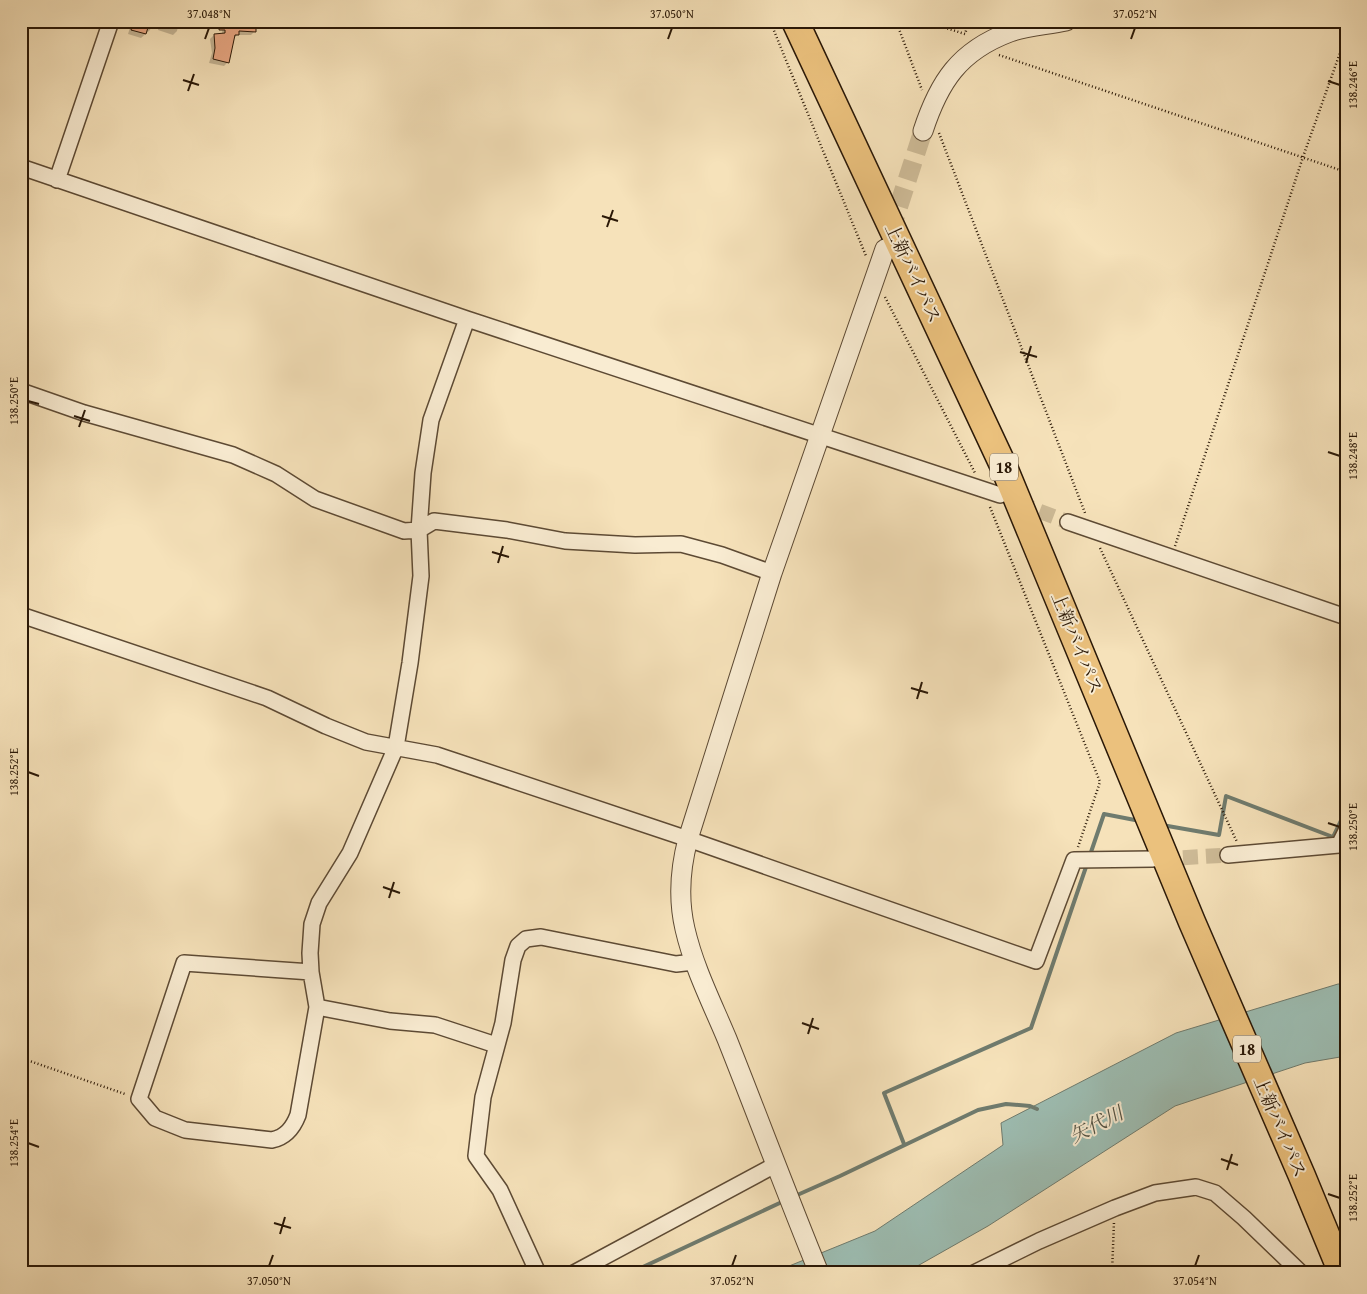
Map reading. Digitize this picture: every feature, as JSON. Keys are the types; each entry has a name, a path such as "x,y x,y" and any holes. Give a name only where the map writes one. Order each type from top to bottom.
{"highway":[{"name":"上新バイパス","path":"795,21 1003,465 1192,922 1342,1273"}],"street":[{"path":"57,180 111,21"},
{"path":"922,131 930,110 954,68 979,48 1011,32 1066,21"},
{"path":"21,167 467,319 1000,495"},
{"path":"819,1273 727,1039 694,962 685,929 681,890 683,859 688,839 772,573 818,436 885,249"},
{"path":"311,972 184,964 138,1099 155,1118 185,1130 272,1140 280,1138 288,1132 298,1115 317,1007 311,972 312,924 318,903 350,853 396,747 410,663 421,576 419,530 423,473 431,420 467,319"},
{"path":"21,391 84,413 233,455 276,474 315,498 404,531 419,530 434,521 507,530 565,541 635,545 681,544 722,554 772,573"},
{"path":"1068,522 1346,617"},
{"path":"21,615 267,698 326,726 366,742 437,755 688,839 1036,961 1074,860 1153,859"},
{"path":"1235,855 1339,845 1346,831"},
{"path":"538,1273 500,1190 476,1156 483,1097 503,1023 513,960 518,946 526,939 541,937 676,964 694,962"},
{"path":"317,1007 390,1021 435,1025 496,1045"},
{"path":"574,1273 777,1170"},
{"path":"974,1273 1039,1241 1115,1208 1155,1193 1196,1187 1215,1193 1301,1273"}],"path":[{"path":"770,21 875,278 984,490 1100,782 1074,860"},
{"path":"896,21 1090,528 1235,855"},
{"path":"924,21 964,34 969,21"},
{"path":"1333,21 1346,26"},
{"path":"1172,556 1303,158 1346,36"},
{"path":"979,48 1346,172"},
{"path":"21,1058 138,1099"},
{"path":"1112,1273 1115,1208"}],"water":[{"name":"矢代川","path":"1338,984 1346,984 1346,1056 1305,1063 1175,1106 988,1226 905,1273 772,1273 875,1231 1003,1145 1001,1123 1176,1033"}],"building":[{"path":"134,21 150,21 146,34 131,30"},
{"path":"220,21 256,21 256,32 239,31 239,35 235,35 229,63 213,59 215,48 214,34 225,33 225,30 219,30"}],"waterway":[{"path":"1162,825 1219,835 1226,796 1333,837 1346,810"},
{"path":"1090,855 1104,814 1140,821"},
{"path":"904,1144 884,1093 1031,1028 1087,864"},
{"path":"795,1196 978,1110 1006,1104 1030,1106 1037,1109"},
{"path":"630,1273 784,1201"}],"tunnel":[{"path":"890,233 923,131"},
{"path":"1018,503 1068,522"},
{"path":"1160,859 1228,855"}]}
